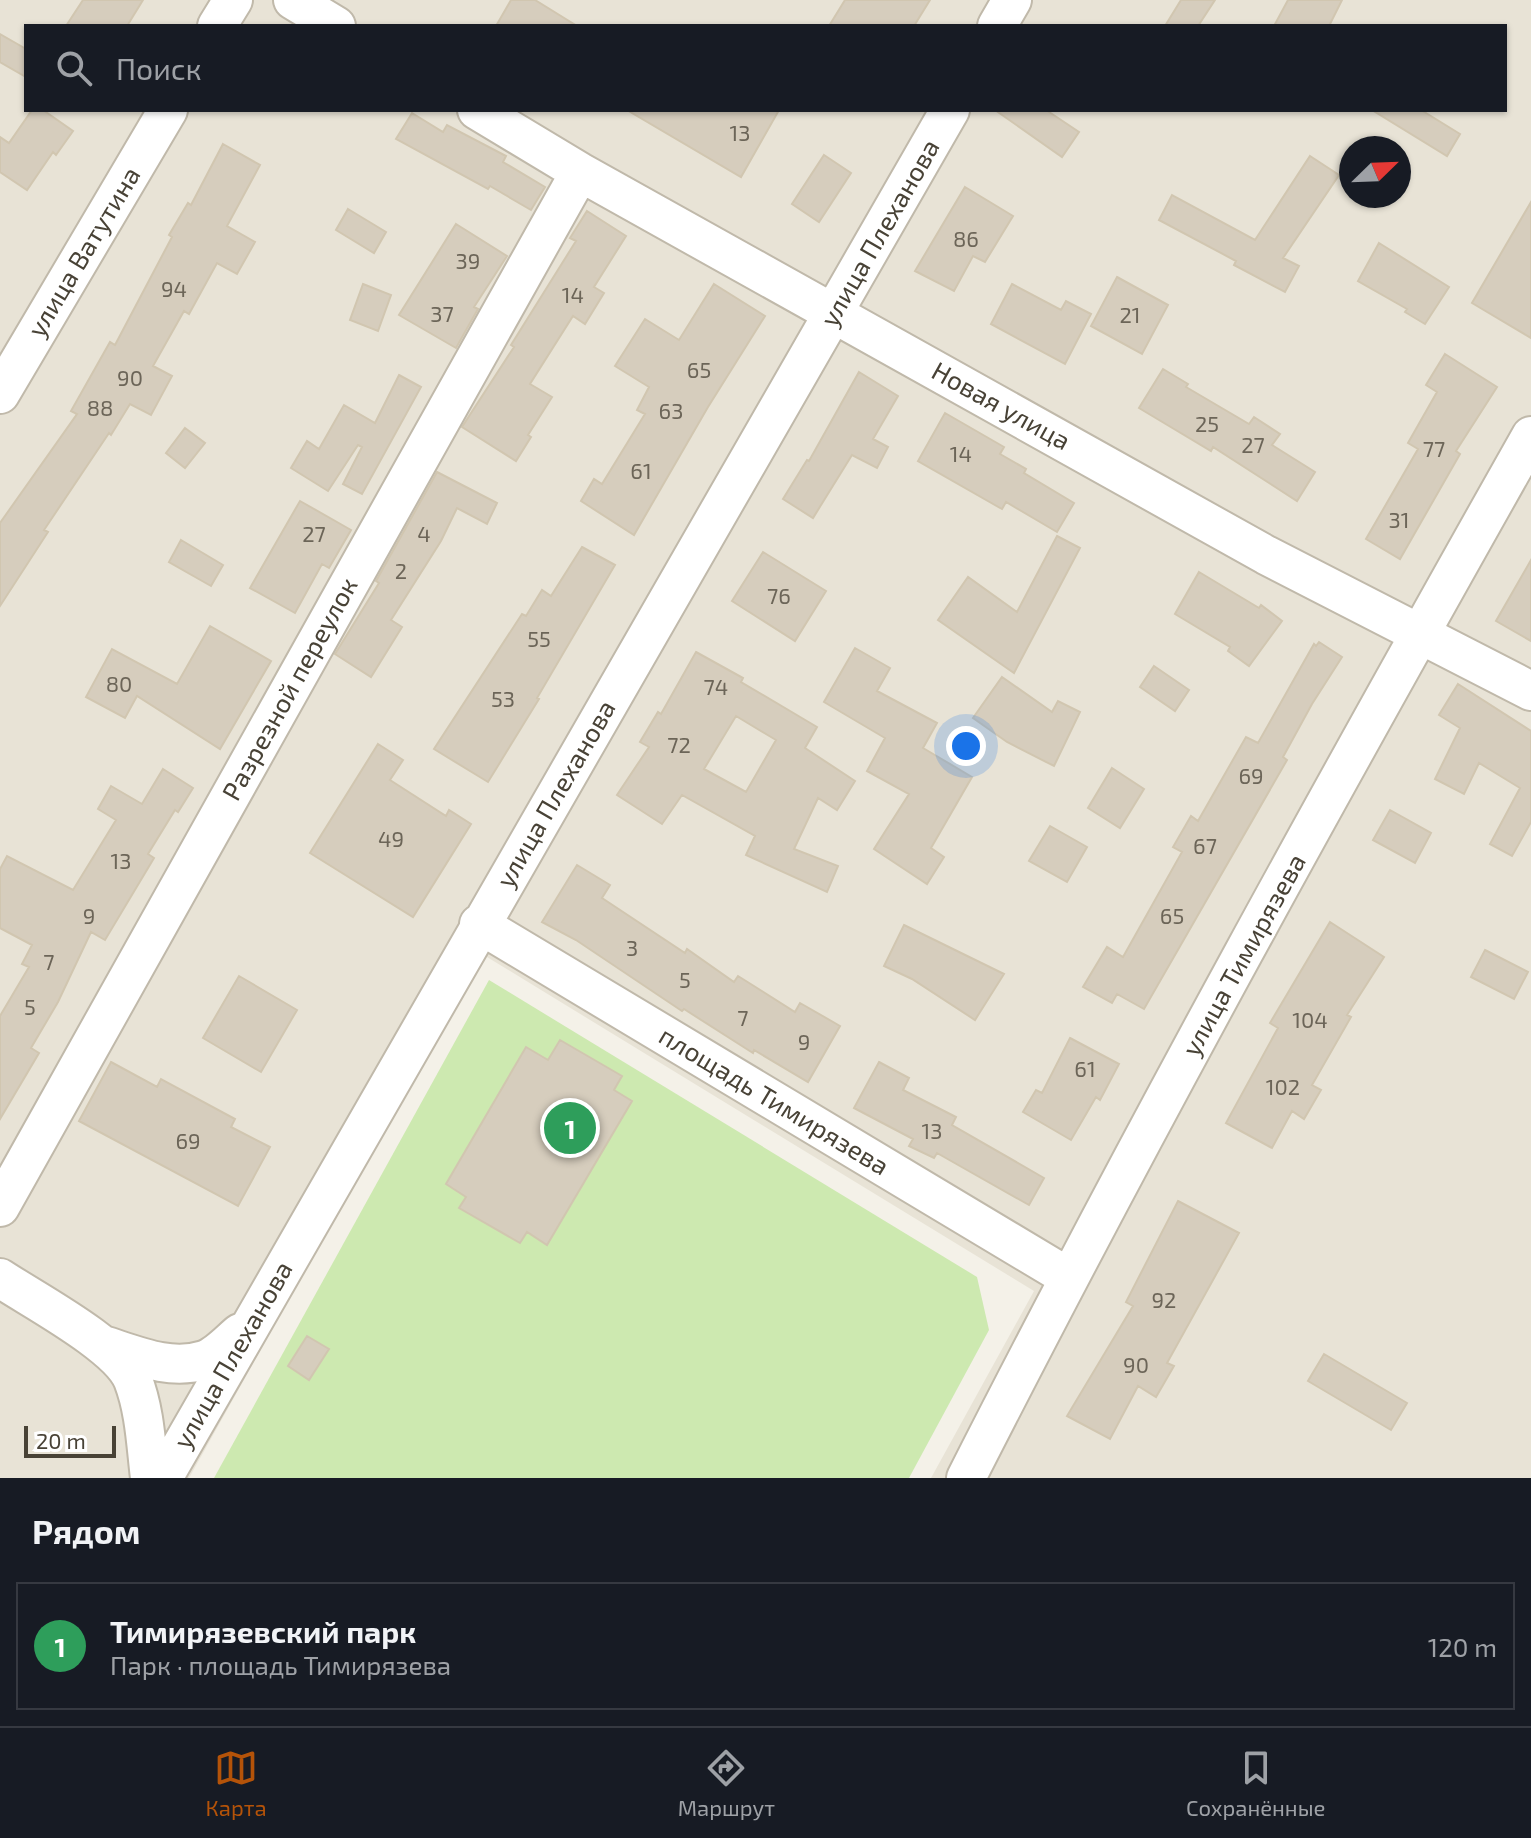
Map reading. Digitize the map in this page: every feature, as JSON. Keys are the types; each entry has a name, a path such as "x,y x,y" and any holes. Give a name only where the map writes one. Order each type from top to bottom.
{"street":[{"path":"218,24 233,0"},
{"path":"293,0 333,24"},
{"path":"998,24 1012,0"},
{"name":"улица Ватутина","path":"0,394 167,112"},
{"name":"Новая улица","path":"480,112 580,172 1266,555 1531,691"},
{"name":"улица Плеханова","path":"163,1478 949,112"},
{"name":"Разрезной переулок","path":"0,1207 580,172"},
{"name":"улица Тимирязева","path":"966,1478 1068,1277 1419,634 1531,436"},
{"name":"площадь Тимирязева","path":"479,924 1068,1277"},
{"path":"0,1278 103,1345 132,1376 143,1416 150,1478"},
{"path":"103,1345 149,1360 176,1364 206,1359 249,1327"}],"shaded area":[{"path":"0,0 1531,0 1531,1478 931,1478 1034,1291 482,954 189,1478 0,1478"}],"green space":[{"path":"489,980 977,1277 989,1330 909,1478 214,1478"}],"building":[{"path":"83,0 143,0 128,24 67,24"},
{"path":"511,0 535,0 574,24 497,24"},
{"path":"845,0 930,0 915,24 830,24"},
{"path":"1181,0 1215,0 1199,24 1166,24"},
{"path":"1288,0 1342,0 1330,24 1275,24"},
{"path":"0,34 24,48 24,76 0,62"},
{"path":"31,112 46,112 73,131 56,155 53,152 27,190 0,172 0,137 9,143"},
{"path":"630,112 778,112 741,177"},
{"path":"998,112 1049,112 1079,132 1062,157"},
{"path":"1375,112 1424,112 1460,134 1447,156"},
{"path":"412,113 443,132 447,125 506,156 503,162 545,187 531,210 396,139"},
{"path":"223,144 260,165 227,226 255,242 237,274 217,263 189,314 184,311 153,366 172,376 151,415 130,404 44,530 48,532 0,606 0,523 77,414 71,411 110,342 115,345 172,237 169,235 188,203 191,205"},
{"path":"824,155 851,173 819,222 792,204"},
{"path":"1310,156 1339,175 1283,258 1299,266 1285,292 1234,265 1236,261 1159,220 1172,195 1255,240"},
{"path":"965,187 1013,216 985,262 973,256 954,291 915,271"},
{"path":"1531,202 1531,338 1472,303"},
{"path":"348,209 386,232 374,253 336,230"},
{"path":"587,211 626,236 594,287 604,293 585,324 573,316 530,384 552,397 516,461 462,427 514,347 511,345 576,241 570,238"},
{"path":"456,224 507,256 474,307 478,309 456,348 399,315"},
{"path":"1379,243 1449,287 1425,324 1405,312 1407,309 1358,281"},
{"path":"1117,277 1168,305 1142,354 1091,326"},
{"path":"363,284 391,295 378,331 350,320"},
{"path":"714,284 765,316 634,535 581,501 594,479 602,484 645,414 637,410 649,387 615,366 645,319 679,340"},
{"path":"1012,284 1061,310 1066,301 1091,314 1065,364 991,324"},
{"path":"1445,354 1497,387 1456,451 1460,454 1400,559 1366,539 1418,449 1408,443 1437,392 1426,385"},
{"path":"1163,369 1188,384 1186,387 1249,424 1254,417 1280,434 1272,445 1315,472 1297,501 1213,447 1211,451 1139,408"},
{"path":"859,372 898,396 873,439 888,447 877,468 852,455 813,518 783,499 809,461"},
{"path":"399,375 421,387 362,494 343,484 362,447 358,445 328,491 291,468 307,441 319,449 344,405 375,423"},
{"path":"945,413 1004,447 1000,454 1026,469 1024,473 1074,503 1057,532 1006,502 1002,509 918,461"},
{"path":"185,428 205,443 185,468 166,453"},
{"path":"437,472 497,503 487,524 457,508 441,541 391,620 402,627 371,677 335,654 379,583 376,581"},
{"path":"300,501 351,530 329,568 322,564 295,613 250,588"},
{"path":"1057,536 1080,548 1014,673 938,620 968,577 1017,612"},
{"path":"181,540 223,565 211,586 169,562"},
{"path":"582,547 615,565 488,782 434,749 522,614 526,616 542,590 551,596"},
{"path":"763,552 826,591 795,641 732,601"},
{"path":"1531,560 1531,641 1496,621"},
{"path":"1199,572 1259,608 1261,605 1282,621 1249,666 1228,651 1230,647 1175,614"},
{"path":"210,626 271,661 220,749 137,696 125,718 86,697 112,649 177,684"},
{"path":"1319,642 1342,657 1312,704 1283,757 1287,760 1144,1009 1117,994 1112,1003 1083,987 1107,947 1123,957 1182,852 1173,847 1191,816 1198,821 1246,737 1258,743 1314,644 1316,646"},
{"path":"855,648 890,668 877,691 937,723 923,748 972,777 931,848 944,857 927,884 874,849 909,794 867,771 885,738 824,702"},
{"path":"696,652 743,678 741,682 817,727 805,748 855,781 837,810 818,798 794,849 838,866 827,892 746,855 755,836 682,795 662,824 617,795 649,747 640,742 658,712 661,714","holes":["736,716 776,740 746,792 704,769"]},
{"path":"1154,666 1189,690 1175,711 1140,687"},
{"path":"1002,677 1052,712 1058,701 1080,712 1054,766 1007,742 973,718"},
{"path":"1458,684 1531,731 1531,822 1512,856 1490,844 1520,788 1479,763 1464,794 1435,779 1460,728 1439,715"},
{"path":"378,744 403,760 390,780 446,816 449,810 471,824 413,917 310,853"},
{"path":"1112,768 1144,789 1120,828 1088,808"},
{"path":"163,769 193,788 178,812 175,810 148,854 154,858 105,940 91,932 58,1002 31,1048 39,1053 0,1119 0,1016 29,967 22,964 32,945 0,928 0,869 7,856 73,890 116,820 98,809 111,786 142,804"},
{"path":"1390,810 1431,833 1415,863 1373,840"},
{"path":"1050,826 1087,847 1067,882 1029,861"},
{"path":"577,865 610,885 602,898 685,953 687,949 734,982 738,976 795,1012 800,1003 840,1026 808,1082 754,1050 753,1053 684,1009 682,1011 576,940 542,922"},
{"path":"1330,922 1384,957 1347,1015 1351,1017 1312,1085 1321,1090 1304,1119 1292,1111 1272,1148 1226,1123 1278,1028 1270,1023"},
{"path":"904,925 1004,974 975,1020 912,979 884,966"},
{"path":"1485,950 1528,972 1514,999 1471,977"},
{"path":"239,976 297,1010 261,1072 203,1038"},
{"path":"1070,1038 1119,1064 1100,1100 1096,1097 1071,1140 1023,1112 1036,1090 1042,1093"},
{"path":"560,1040 622,1076 614,1090 632,1101 547,1245 527,1232 520,1243 459,1208 466,1197 446,1184 526,1047 548,1060"},
{"path":"111,1062 157,1087 161,1079 235,1119 231,1127 270,1147 238,1206 79,1121"},
{"path":"879,1062 909,1078 903,1090 956,1117 952,1125 1044,1178 1029,1205 937,1153 934,1158 909,1146 913,1139 854,1108"},
{"path":"1178,1201 1239,1233 1167,1363 1174,1366 1156,1397 1138,1386 1110,1439 1067,1416 1133,1306 1126,1302"},
{"path":"307,1336 329,1349 309,1380 288,1366"},
{"path":"1324,1354 1407,1403 1391,1430 1308,1381"}],"place":[{"name":"Тимирязевский парк","path":"570,1128"}]}
